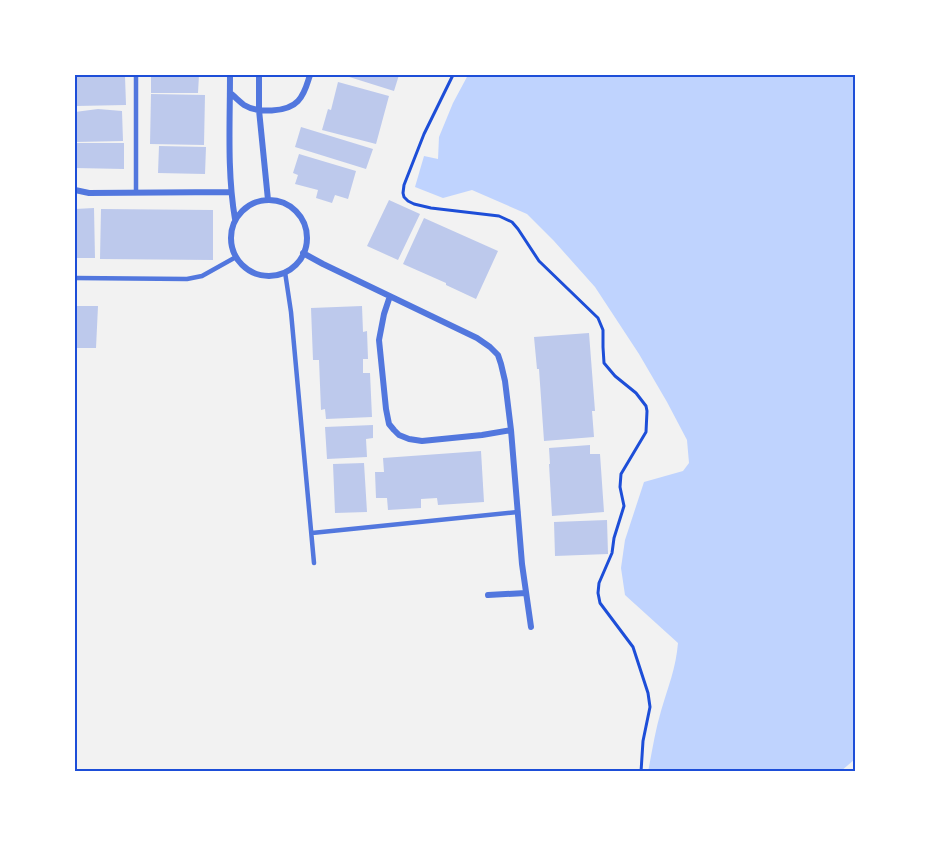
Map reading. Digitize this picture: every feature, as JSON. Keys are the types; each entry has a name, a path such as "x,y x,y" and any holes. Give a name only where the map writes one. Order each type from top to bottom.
{"street":[{"path":"230,75 231,192 235,219"},
{"path":"260,75 259,110 268,200"},
{"path":"230,93 245,106 259,110 279,110 292,106 299,100 310,75"},
{"path":"75,190 89,193 231,192"},
{"path":"268,200 276,200 289,206 302,219 306,231 306,242 300,259 285,272 269,275 257,274 247,268 236,257 231,246 231,230 235,219 246,207 255,202 268,200"},
{"path":"303,253 477,338 498,355 512,430 522,564 531,627"},
{"path":"390,296 379,340 386,409 389,424 394,430 409,439 422,441 512,430"},
{"path":"488,596 526,593"}],"lane":[{"path":"136,75 136,192"},
{"path":"75,278 188,279 202,276 236,257"},
{"path":"285,272 291,312 314,563"},
{"path":"312,533 518,512"}],"path":[{"path":"453,75 420,144 404,185 404,197 408,201 423,206 499,216 512,222 539,261 598,318 603,330 604,363 615,376 636,393 648,411 646,432 621,474 620,487 624,506 612,553 599,583 598,594 600,603 633,647 648,693 650,707 643,741 641,772"}],"water":[{"path":"468,75 855,75 855,759 840,772 648,772 655,734 674,669 678,643 625,595 621,568 625,540 644,482 683,471 689,463 687,440 639,354 595,287 527,214 472,190 443,198 415,187 424,156 438,159 439,137"}],"building":[{"path":"151,75 199,75 198,93 151,93"},
{"path":"343,75 399,75 394,91"},
{"path":"125,76 126,105 76,106 76,77"},
{"path":"338,82 389,96 376,144 322,130 328,109 331,110"},
{"path":"151,94 205,95 204,145 150,144"},
{"path":"98,109 122,111 123,141 75,142 75,112"},
{"path":"301,127 373,149 366,169 295,147"},
{"path":"75,143 124,143 124,169 75,168"},
{"path":"159,146 206,147 205,174 158,173"},
{"path":"299,154 356,171 348,199 335,195 332,203 316,198 318,190 295,184 298,175 293,173"},
{"path":"389,200 420,214 398,260 367,246"},
{"path":"94,208 95,258 75,258 75,209"},
{"path":"101,209 213,210 213,260 100,259"},
{"path":"424,218 498,251 476,299 403,264"},
{"path":"75,306 98,306 96,348 75,348"},
{"path":"362,306 363,332 367,331 368,359 363,359 363,373 370,373 372,417 326,419 325,409 321,410 319,360 313,360 311,308"},
{"path":"589,333 595,411 592,411 594,437 544,441 539,369 537,369 534,337"},
{"path":"373,425 373,438 366,439 367,457 327,459 325,427"},
{"path":"590,445 590,454 600,454 604,512 552,516 549,448"},
{"path":"481,451 484,502 438,505 437,498 421,499 421,508 388,510 387,498 376,498 375,472 384,472 383,458"},
{"path":"364,463 367,512 335,513 333,464"},
{"path":"607,520 608,554 555,556 554,522"}]}
